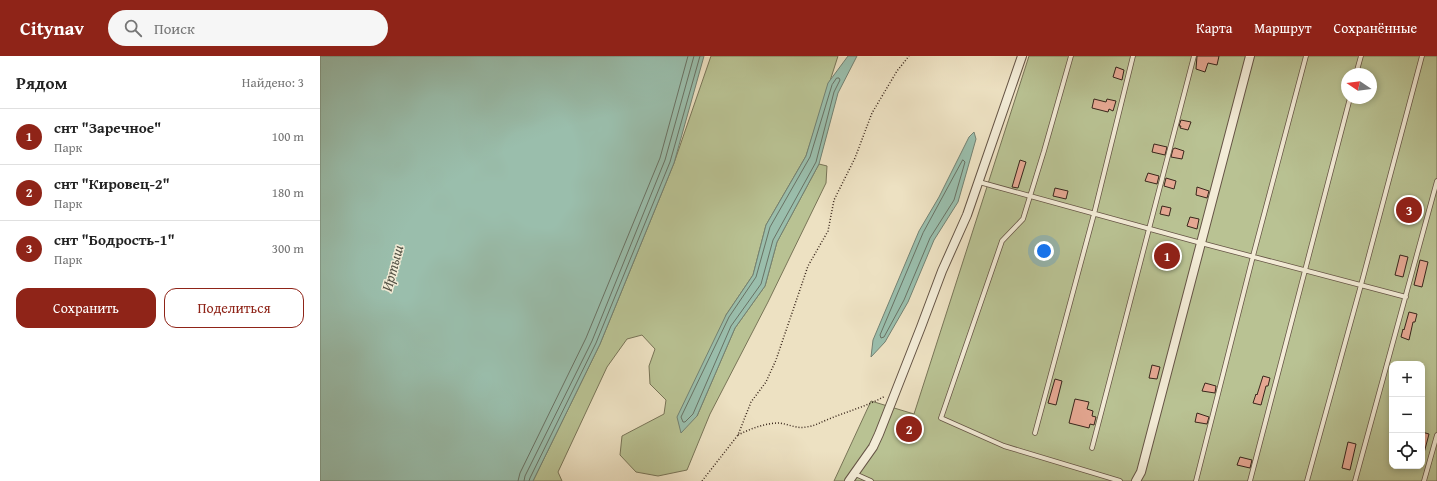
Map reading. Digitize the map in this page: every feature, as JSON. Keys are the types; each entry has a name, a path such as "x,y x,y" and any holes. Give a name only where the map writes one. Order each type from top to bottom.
{"street":[{"path":"849,481 873,447 880,434 897,386 922,327 942,270 967,215 1022,56"},
{"path":"1136,481 1141,472 1250,56"}],"lane":[{"path":"1071,56 1023,219 1002,241 941,418 1004,446 1120,481"},
{"path":"1035,433 1094,214 1133,56"},
{"path":"1092,448 1194,56"},
{"path":"1196,481 1306,56"},
{"path":"1358,68 1361,56"},
{"path":"1306,481 1361,285 1422,56"},
{"path":"1250,481 1348,104"},
{"path":"1355,481 1437,181"},
{"path":"978,182 1406,297"},
{"path":"1424,481 1437,435"},
{"path":"854,473 871,481"}],"path":[{"path":"702,481 738,435 751,402 766,382 776,360 808,266 828,232 834,200 855,158 872,113 897,71 909,56"},
{"path":"738,435 766,425 779,423 803,428 814,426 885,397 897,386"}],"shaded area":[{"path":"711,56 838,56 806,156 766,225 753,275 726,315 697,416 735,328 765,286 777,242 819,164 827,166 826,183 768,302 710,414 687,470 658,476 636,472 620,455 622,436 664,414 666,400 650,384 649,366 655,349 642,335 627,339 607,367 558,472 562,481 533,481 600,344 674,163"},
{"path":"1029,56 1437,56 1437,481 834,481 871,401 914,414"}],"water":[{"name":"Иртыш","path":"320,56 704,56 674,163 600,344 533,481 320,481"},
{"path":"848,56 857,56 838,93 819,164 777,242 765,286 735,328 697,416 681,433 677,417 726,315 753,275 766,225 806,156 828,83"},
{"path":"974,132 976,139 958,202 934,240 908,302 885,342 871,357 873,340 919,231 939,197 969,137"}],"building":[{"path":"1197,56 1219,56 1217,65 1208,63 1205,72 1196,69"},
{"path":"1116,67 1124,70 1122,80 1113,77"},
{"path":"1094,99 1106,102 1107,99 1116,101 1113,111 1109,109 1108,112 1092,108"},
{"path":"1181,120 1191,122 1188,130 1180,128 1181,126 1179,126"},
{"path":"1154,144 1167,147 1165,155 1152,152"},
{"path":"1175,148 1184,151 1182,159 1171,157 1173,149"},
{"path":"1020,160 1026,162 1018,188 1012,187"},
{"path":"1148,173 1159,176 1157,184 1145,181"},
{"path":"1166,178 1176,181 1174,189 1164,186"},
{"path":"1197,187 1209,191 1207,198 1196,195"},
{"path":"1055,188 1068,191 1066,199 1053,196"},
{"path":"1162,206 1171,208 1169,216 1160,214"},
{"path":"1190,217 1199,219 1197,229 1187,226"},
{"path":"1400,255 1408,257 1403,277 1395,275"},
{"path":"1420,260 1428,262 1422,287 1414,285"},
{"path":"1409,312 1417,314 1415,322 1413,322 1409,340 1401,337"},
{"path":"1152,365 1160,367 1157,379 1149,378"},
{"path":"1263,376 1270,378 1268,386 1266,386 1261,405 1253,403"},
{"path":"1055,379 1062,381 1056,405 1048,403"},
{"path":"1205,383 1216,386 1215,393 1202,391"},
{"path":"1075,399 1089,402 1087,409 1093,411 1092,416 1096,417 1094,425 1090,424 1089,428 1069,423"},
{"path":"1197,413 1209,417 1207,424 1195,422"},
{"path":"1425,433 1429,434 1425,449"},
{"path":"1348,442 1356,444 1350,470 1342,468"},
{"path":"1240,457 1252,460 1250,468 1237,465"}],"place":[{"name":"снт \"Бодрость-1\"","path":"1409,210"},
{"name":"снт \"Заречное\"","path":"1167,256"},
{"name":"снт \"Кировец-2\"","path":"909,429"}]}
